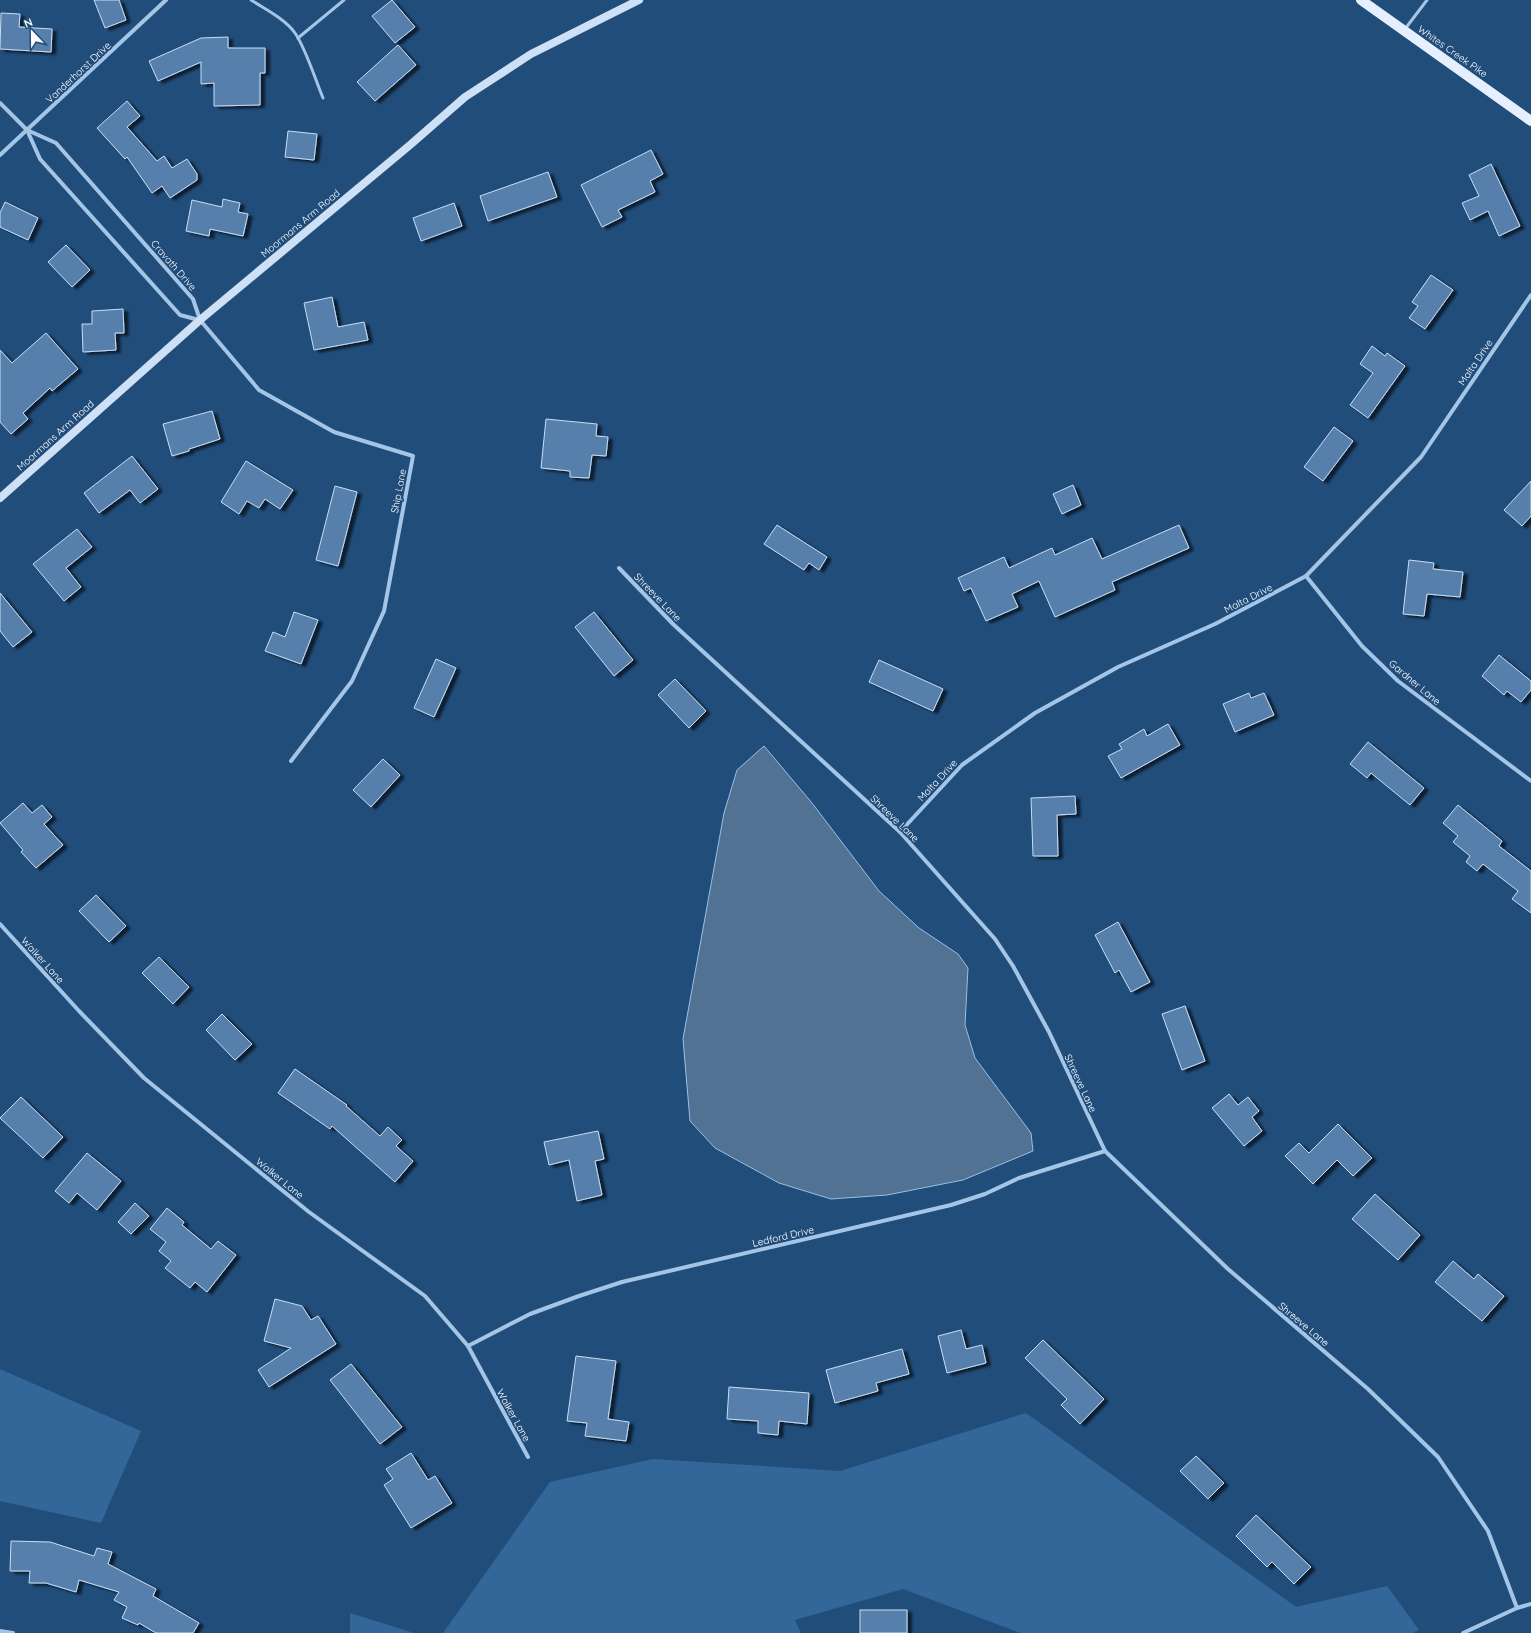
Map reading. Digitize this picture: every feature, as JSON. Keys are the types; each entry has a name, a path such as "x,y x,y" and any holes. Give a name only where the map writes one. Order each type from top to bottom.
{"main road":[{"name":"Whites Creek Pike","path":"1361,0 1531,121"}],"street":[{"name":"Vanderhorst Drive","path":"0,155 166,0"},
{"name":"Moormans Arm Road","path":"0,498 200,320 410,145 465,97 531,54 639,0"},
{"name":"Cravath Drive","path":"0,103 27,130 40,159 180,315 200,320"},
{"name":"Cravath Drive","path":"27,130 56,143 193,300 200,320"},
{"name":"Malta Drive","path":"900,832 962,764 1035,713 1118,667 1215,624 1306,576 1420,457 1531,295"},
{"name":"Ship Lane","path":"200,320 259,390 334,432 413,456 384,611 352,682 291,762"},
{"name":"Shreeve Lane","path":"619,568 674,625 900,832 995,939 1013,966 1049,1032 1104,1151 1228,1269 1368,1389 1438,1457 1488,1531 1518,1608"},
{"name":"Gardner Lane","path":"1306,576 1362,646 1398,681 1531,781"},
{"name":"Walker Lane","path":"0,924 79,1011 144,1078 309,1212 425,1296 468,1346 528,1457"},
{"name":"Ledford Drive","path":"468,1346 530,1314 622,1282 951,1205 986,1194 1019,1178 1104,1151"},
{"path":"1463,1633 1518,1608 1531,1604"},
{"path":"0,1631 13,1633"}],"lane":[{"path":"251,0 295,32 323,98"},
{"path":"298,38 344,0"},
{"path":"1404,30 1426,0"}],"shaded area":[{"path":"764,746 812,803 879,891 919,928 958,954 968,968 965,1025 975,1058 1031,1133 1033,1151 963,1180 887,1195 831,1199 779,1183 715,1148 690,1121 683,1039 724,813 737,770"},
{"path":"0,1369 141,1431 101,1523 0,1501"},
{"path":"1026,1413 1296,1607 1387,1586 1419,1630 1413,1633 1021,1633 903,1589 795,1620 801,1633 443,1633 550,1482 653,1459 840,1471"},
{"path":"350,1613 414,1633 350,1633"}],"building":[{"path":"94,0 119,0 126,20 105,28"},
{"path":"392,0 415,27 395,43 372,16"},
{"path":"1,13 20,14 19,27 52,29 51,52 0,49"},
{"path":"228,37 228,48 265,48 265,73 260,73 260,105 214,106 214,83 201,84 201,62 158,81 149,61 201,38"},
{"path":"398,45 416,65 375,101 357,82"},
{"path":"127,101 140,116 127,127 157,161 164,156 172,168 187,159 197,174 197,180 170,198 162,186 152,193 127,157 125,159 97,128"},
{"path":"288,131 317,134 314,160 285,157"},
{"path":"651,150 663,174 650,181 655,192 618,210 622,217 602,227 581,185"},
{"path":"1491,164 1520,226 1499,236 1488,211 1470,220 1462,203 1479,196 1469,175"},
{"path":"548,172 557,197 488,221 480,196"},
{"path":"223,199 240,203 238,212 248,214 243,236 210,229 209,236 186,231 192,200 222,207"},
{"path":"5,202 38,218 28,240 0,227 0,213"},
{"path":"454,203 462,226 421,241 413,218"},
{"path":"66,245 90,270 72,287 48,262"},
{"path":"1431,275 1453,290 1425,329 1409,318 1418,306 1412,302"},
{"path":"332,297 338,327 364,322 368,340 314,350 304,303"},
{"path":"123,309 124,333 115,333 116,350 83,352 82,324 92,324 92,311"},
{"path":"46,333 78,369 52,391 50,388 23,413 28,419 11,434 0,422 0,350 12,363"},
{"path":"1372,346 1385,356 1387,353 1405,366 1368,418 1350,405 1373,373 1360,364"},
{"path":"212,411 220,439 172,456 163,424"},
{"path":"546,419 597,424 596,436 608,437 606,456 592,455 589,478 570,477 570,471 541,468"},
{"path":"1334,427 1353,441 1323,481 1304,467"},
{"path":"132,456 158,489 140,503 130,490 99,513 84,493"},
{"path":"246,461 293,490 280,509 265,499 259,508 247,501 239,514 221,502"},
{"path":"1531,481 1531,516 1522,526 1504,510"},
{"path":"1073,485 1081,505 1062,514 1053,494"},
{"path":"335,486 357,492 338,566 316,560"},
{"path":"777,525 827,557 819,570 809,563 804,570 764,544"},
{"path":"1179,525 1189,548 1112,582 1115,590 1055,617 1039,581 1012,594 1018,607 986,621 971,588 964,591 958,578 1004,557 1009,568 1052,548 1055,555 1092,538 1102,559"},
{"path":"77,529 92,547 66,568 81,587 64,601 33,564"},
{"path":"1409,560 1434,563 1433,569 1463,572 1460,597 1427,594 1424,616 1403,614"},
{"path":"0,593 32,632 13,647 0,631"},
{"path":"294,612 318,620 301,664 265,651 273,632 285,637"},
{"path":"594,612 633,660 614,676 575,627"},
{"path":"1499,655 1531,681 1531,690 1521,702 1507,691 1504,695 1482,676"},
{"path":"436,659 456,668 434,717 414,708"},
{"path":"879,660 943,689 933,711 869,682"},
{"path":"675,679 706,711 689,728 658,695"},
{"path":"1249,693 1251,698 1264,693 1274,715 1235,732 1223,704"},
{"path":"1168,724 1180,745 1121,778 1108,756 1122,749 1119,744 1144,729 1147,736"},
{"path":"1368,742 1424,788 1410,805 1371,773 1367,778 1350,764"},
{"path":"383,759 400,775 371,807 353,790"},
{"path":"1075,796 1076,814 1057,815 1058,856 1033,856 1031,798"},
{"path":"23,803 32,813 42,805 52,817 44,824 63,845 36,868 21,852 23,850 0,823"},
{"path":"1458,805 1502,841 1499,846 1531,871 1531,913 1512,899 1518,891 1483,864 1477,871 1466,862 1470,856 1453,842 1458,836 1443,823"},
{"path":"96,895 126,926 109,942 79,911"},
{"path":"1118,922 1150,982 1131,992 1119,970 1115,973 1095,935"},
{"path":"159,957 189,987 173,1004 142,973"},
{"path":"1185,1006 1205,1061 1182,1070 1162,1014"},
{"path":"222,1014 252,1044 235,1060 206,1030"},
{"path":"295,1069 347,1105 346,1106 380,1136 388,1127 402,1140 396,1146 413,1161 395,1182 332,1126 330,1129 278,1093"},
{"path":"1229,1094 1238,1105 1248,1097 1259,1111 1252,1117 1262,1131 1244,1146 1212,1108"},
{"path":"21,1097 63,1137 43,1158 0,1118"},
{"path":"1338,1124 1372,1158 1353,1176 1337,1160 1313,1184 1285,1156 1299,1143 1309,1153"},
{"path":"598,1131 604,1159 595,1161 602,1195 577,1201 569,1160 549,1165 544,1142"},
{"path":"87,1153 121,1181 97,1210 77,1193 69,1203 55,1191"},
{"path":"1375,1194 1420,1235 1398,1260 1352,1219"},
{"path":"135,1203 149,1216 131,1234 118,1222"},
{"path":"167,1208 184,1222 182,1225 211,1249 218,1241 236,1255 207,1292 195,1282 190,1288 165,1268 171,1261 159,1251 166,1242 150,1229"},
{"path":"1453,1261 1474,1279 1478,1274 1504,1296 1482,1321 1435,1282"},
{"path":"275,1299 302,1306 311,1320 318,1316 336,1344 269,1387 258,1370 291,1348 264,1341"},
{"path":"961,1330 966,1349 982,1345 986,1363 947,1373 938,1336"},
{"path":"1043,1340 1104,1399 1080,1424 1061,1405 1067,1399 1025,1358"},
{"path":"902,1349 909,1374 876,1383 878,1391 835,1403 826,1370"},
{"path":"576,1356 616,1361 608,1419 629,1422 626,1441 585,1436 587,1423 567,1421"},
{"path":"351,1364 402,1427 380,1444 330,1380"},
{"path":"729,1387 809,1393 807,1424 779,1421 778,1435 758,1433 758,1421 727,1419"},
{"path":"411,1453 428,1480 435,1476 452,1503 411,1528 384,1485 393,1479 386,1469"},
{"path":"1196,1456 1224,1483 1208,1499 1180,1471"},
{"path":"1256,1515 1311,1567 1294,1584 1272,1562 1267,1567 1236,1536"},
{"path":"11,1541 50,1542 94,1556 97,1548 112,1552 108,1564 156,1589 153,1596 199,1623 193,1633 156,1633 139,1623 138,1625 122,1618 127,1607 114,1600 119,1592 79,1580 76,1592 46,1583 29,1583 30,1571 10,1571"},
{"path":"860,1610 907,1610 907,1633 860,1633"}]}
